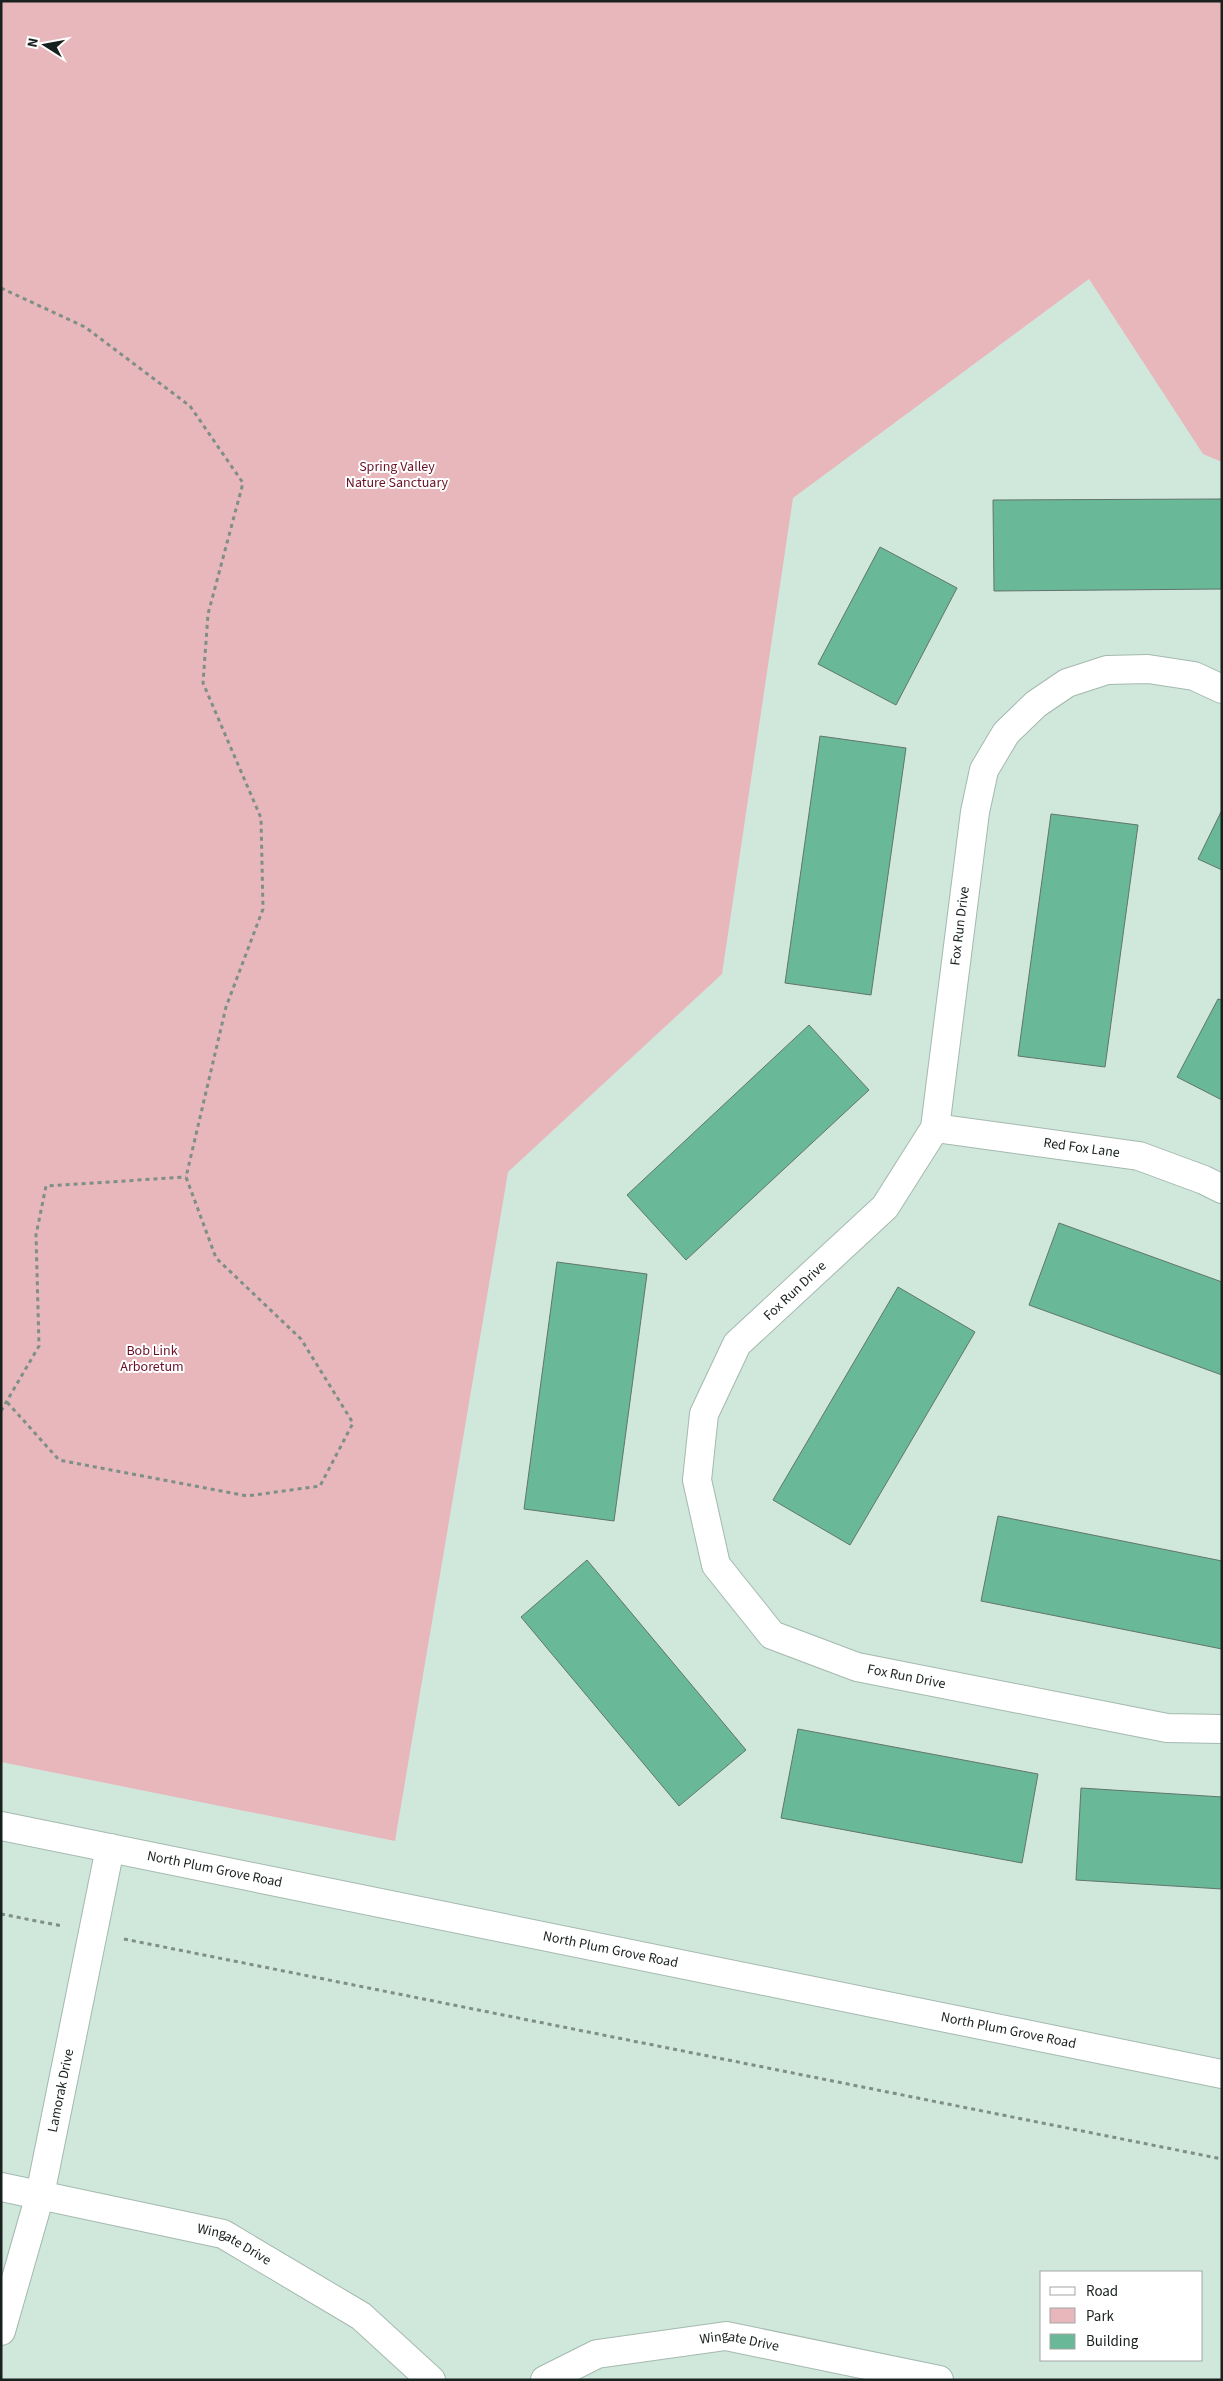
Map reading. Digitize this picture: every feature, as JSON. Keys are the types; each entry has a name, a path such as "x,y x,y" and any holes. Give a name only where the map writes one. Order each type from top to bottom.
{"street":[{"name":"Fox Run Drive","path":"1222,689 1194,676 1148,669 1107,670 1067,683 1036,704 1006,733 984,770 975,812 934,1128 885,1207 737,1344 704,1414 697,1480 716,1564 772,1636 857,1667 1167,1728 1222,1729"},
{"name":"Red Fox Lane","path":"934,1128 1139,1156 1204,1180 1222,1189"},
{"name":"North Plum Grove Road","path":"1,1826 1222,2074"},
{"name":"Lamorak Drive","path":"1,2331 40,2195 110,1848"},
{"name":"Wingate Drive","path":"1,2187 223,2234 361,2316 431,2380"},
{"name":"Wingate Drive","path":"545,2380 597,2354 726,2336 939,2380"}],"path":[{"path":"1,288 85,327 190,406 243,483 208,614 203,683 260,818 263,909 226,1007 186,1177 216,1258 301,1339 353,1423 320,1486 247,1496 59,1460 7,1402"},
{"path":"1,1411 39,1346 36,1235 46,1186 186,1177"},
{"path":"1,1914 1222,2159"}],"green space":[{"name":"Spring Valley Nature Sanctuary","path":"1,1 1222,1 1222,462 1203,454 1089,279 793,498 722,974 508,1172 395,1841 1,1762"}],"building":[{"path":"1222,499 1222,589 994,591 993,500"},
{"path":"880,547 957,588 896,705 818,664"},
{"path":"820,736 906,748 871,995 785,983"},
{"path":"1222,810 1222,870 1198,859"},
{"path":"1051,814 1138,825 1105,1067 1018,1056"},
{"path":"1218,999 1222,1000 1222,1100 1177,1077"},
{"path":"809,1025 869,1090 686,1260 627,1195"},
{"path":"1059,1223 1222,1282 1222,1375 1029,1305"},
{"path":"557,1262 647,1274 614,1521 524,1509"},
{"path":"898,1287 975,1332 850,1545 773,1500"},
{"path":"998,1516 1222,1561 1222,1649 981,1601"},
{"path":"587,1560 746,1750 679,1806 521,1617"},
{"path":"798,1729 1038,1774 1022,1863 781,1818"},
{"path":"1081,1788 1222,1797 1222,1889 1076,1880"}],"park label":[{"name":"Bob Link Arboretum","path":"152,1359"}]}
